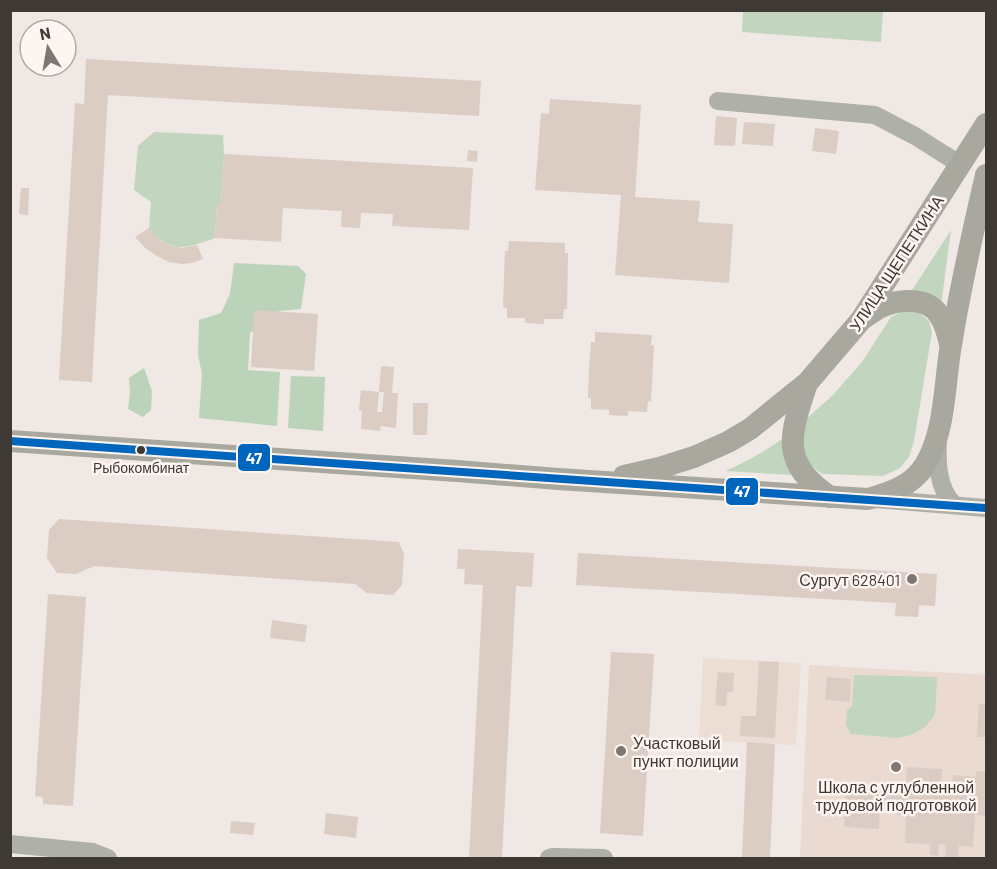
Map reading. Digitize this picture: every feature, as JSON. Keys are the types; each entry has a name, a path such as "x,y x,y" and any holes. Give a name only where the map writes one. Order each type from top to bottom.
{"main road":[{"name":"УЛИЦА ЩЕПЕТКИНА","path":"602,482 694,457 728,442 750,429 808,382 861,321 987,124"},
{"path":"10,441 830,497 868,499 887,494 904,486 924,467 938,435 963,279 987,175"},
{"path":"861,321 880,307 898,301 920,302 934,309 944,323 951,346"},
{"path":"808,382 796,418 793,435 794,452 805,476 830,497"}],"street":[{"path":"718,100 874,115 915,136 961,165"},
{"path":"938,435 939,474 947,498 954,505"},
{"path":"868,499 987,508"},
{"path":"10,844 93,852 108,858"},
{"path":"549,858 604,858"}],"shaded area":[{"path":"703,658 801,663 796,745 699,740"},
{"name":"Школа с углубленной трудовой подготовкой","path":"809,665 986,675 986,858 800,858"}],"green space":[{"path":"743,11 883,11 881,42 742,32"},
{"path":"154,132 223,135 221,204 217,205 215,238 187,246 172,246 157,237 149,228 151,202 134,190 138,146"},
{"path":"951,230 941,306 909,295"},
{"path":"234,263 298,266 306,274 301,309 279,311 250,333 248,370 280,372 277,426 199,418 202,373 198,356 199,320 221,313 230,294"},
{"path":"904,311 918,312 929,321 932,332 914,441 909,457 900,468 883,476 822,474 804,460 802,437 804,421 832,396 862,362 891,317"},
{"path":"144,368 152,391 151,410 143,417 128,409 129,378"},
{"path":"291,376 325,377 323,431 288,428"},
{"path":"782,439 786,465 792,475 725,471 755,456"},
{"path":"854,675 937,677 935,715 925,727 911,735 897,738 851,734 846,725 847,710 852,707"}],"building":[{"path":"86,59 481,81 479,116 108,95 92,382 59,380 75,103 84,104"},
{"path":"550,99 641,105 635,197 700,201 698,222 733,224 729,283 615,275 621,195 535,190 541,113 549,114"},
{"path":"716,116 737,118 735,146 714,145"},
{"path":"744,122 775,124 773,146 742,144"},
{"path":"815,128 839,131 836,154 812,151"},
{"path":"468,150 478,151 477,162 467,161"},
{"path":"224,154 473,168 469,230 392,226 393,214 361,213 360,228 341,227 342,211 283,208 281,242 215,238 217,204 221,204"},
{"path":"21,188 29,188 28,215 19,214"},
{"path":"149,228 161,241 171,246 182,248 197,245 203,259 182,264 169,262 157,256 135,237"},
{"path":"509,241 565,243 565,253 568,253 567,309 564,309 563,319 544,319 544,324 525,323 525,318 507,318 507,308 503,307 505,251 508,251"},
{"path":"254,310 318,314 314,371 251,367"},
{"path":"595,332 652,335 651,345 654,346 651,402 648,401 647,412 628,411 628,416 609,415 609,410 591,409 591,398 588,398 589,369 591,342 595,342"},
{"path":"381,366 394,367 392,393 398,393 396,428 381,426 380,431 361,429 362,411 359,410 361,390 379,392","holes":["379,392 384,392 382,412 377,412"]},
{"path":"413,403 428,403 427,435 413,435"},
{"path":"59,519 399,542 404,554 402,585 393,595 367,593 355,584 94,566 76,574 57,573 47,558 49,530"},
{"path":"458,549 534,553 532,587 516,586 502,858 469,857 483,585 464,584 465,569 457,569"},
{"path":"578,553 937,574 935,606 919,605 918,617 895,616 896,603 576,585"},
{"path":"48,594 86,597 73,806 43,804 43,797 35,796"},
{"path":"272,620 307,625 305,642 270,638"},
{"path":"611,652 654,654 643,836 600,833"},
{"path":"759,661 779,662 775,738 740,736 741,716 756,716"},
{"path":"718,672 734,673 733,692 727,692 726,706 715,705"},
{"path":"827,677 851,679 850,702 825,700"},
{"path":"979,704 986,704 986,737 977,737"},
{"path":"747,742 775,744 770,858 742,858"},
{"path":"907,767 942,769 941,783 952,784 953,775 976,777 976,771 986,772 986,816 975,815 973,847 959,846 958,858 945,858 946,845 939,844 938,856 930,855 930,844 905,843 906,816 897,815 897,806 880,805 879,829 844,827 846,792 905,795"},
{"path":"326,813 358,817 356,838 324,834"},
{"path":"231,821 255,823 253,835 230,833"}],"transit line":[{"name":"47","path":"10,441 986,508"}],"place":[{"name":"Рыбокомбинат","path":"141,450"},
{"name":"Сургут 628401","path":"912,579"},
{"name":"Участковый пункт полиции","path":"621,751"},
{"name":"Школа с углубленной трудовой подготовкой","path":"896,767"}]}
